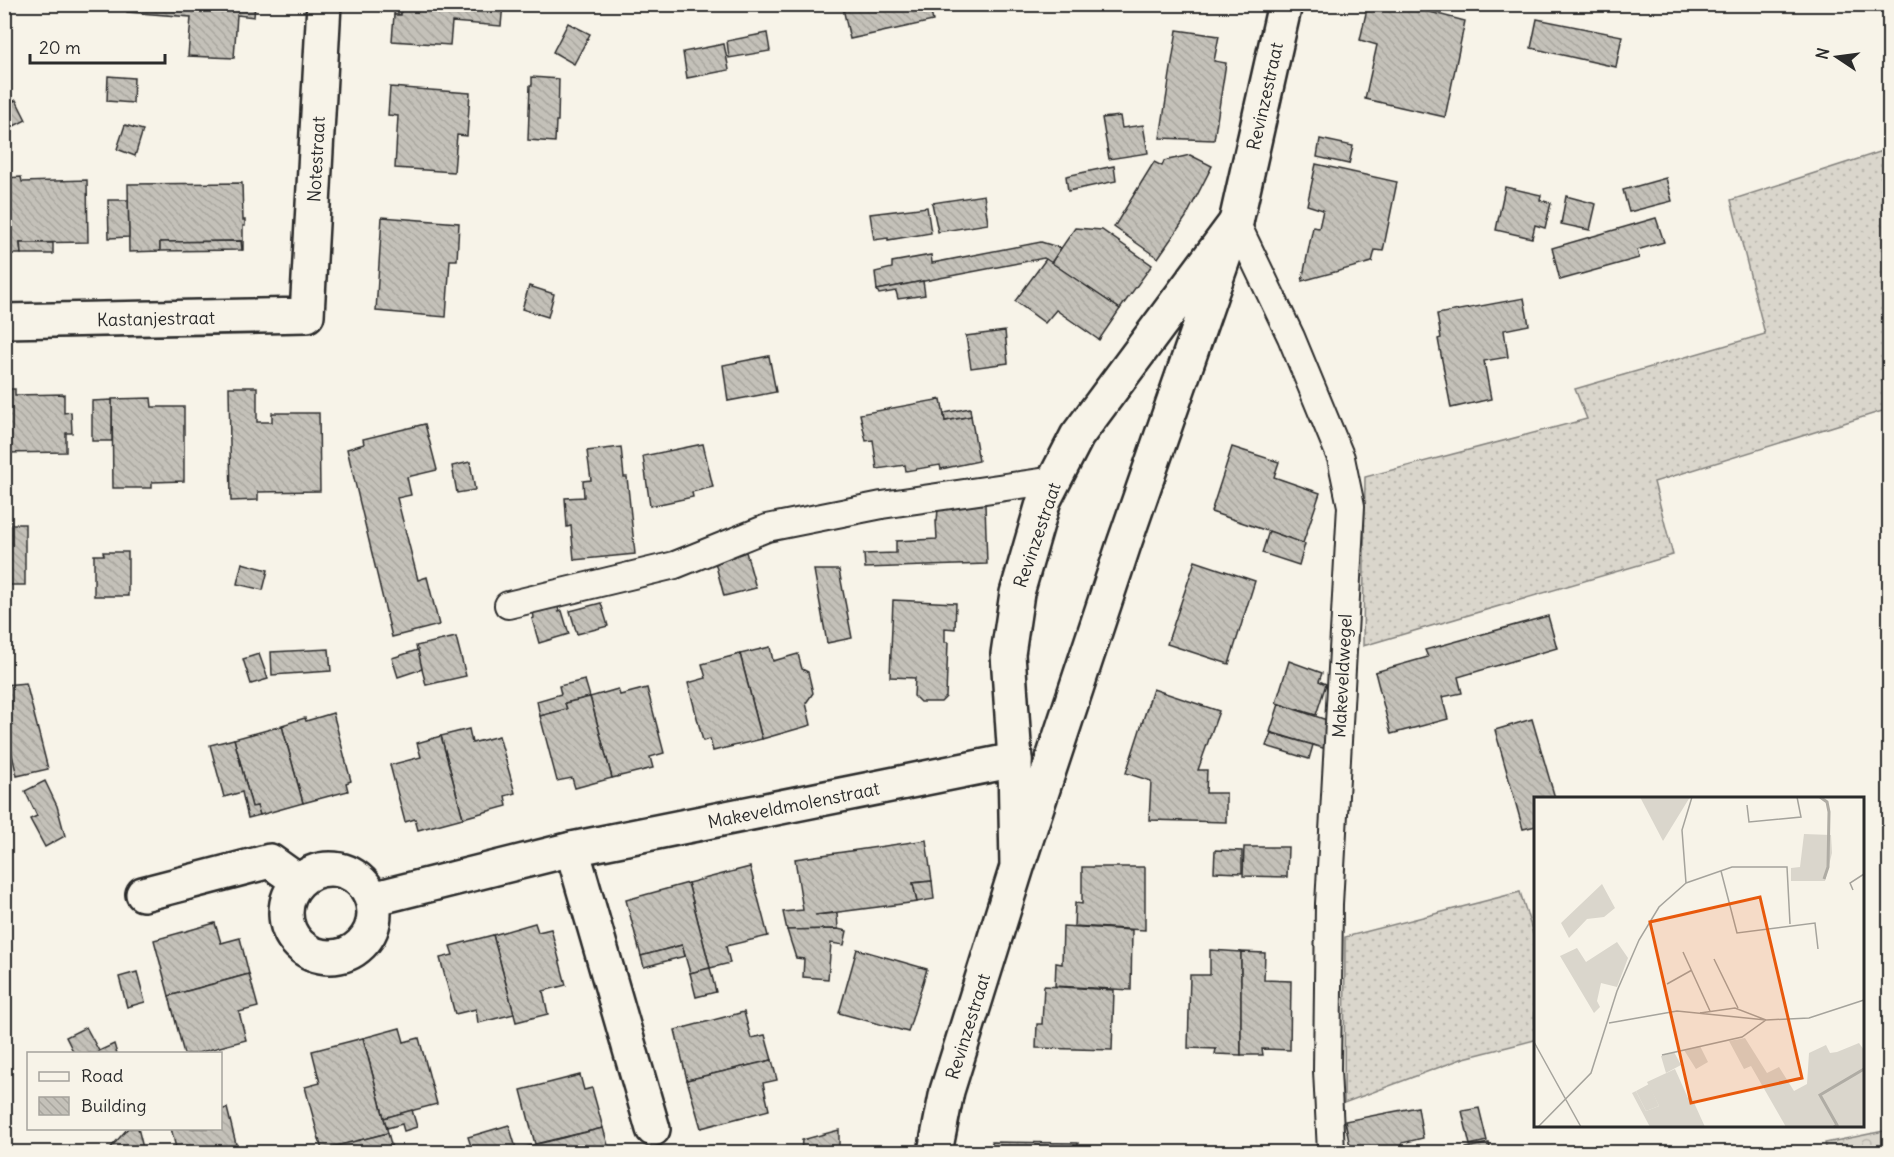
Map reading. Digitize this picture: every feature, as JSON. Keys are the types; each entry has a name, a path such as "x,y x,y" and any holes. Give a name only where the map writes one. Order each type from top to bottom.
{"street":[{"name":"Notestraat","path":"307,315 324,4"},
{"name":"Revinzestraat","path":"935,1152 947,1091 1017,867 1124,544 1236,222 1285,4"},
{"name":"Revinzestraat","path":"1017,867 1015,760 1008,654 1017,593 1044,500 1077,436 1236,222"},
{"name":"Kastanjestraat","path":"4,321 307,315"},
{"name":"Makeveldmolenstraat","path":"372,899 572,849 1015,760"},
{"path":"572,849 653,1129"},
{"path":"143,894 270,861 298,881"},
{"path":"332,868 349,873 364,884 372,899 374,914 372,928 354,951 340,957 321,957 303,949 290,934 285,916 288,897 298,881 314,871 332,868"}],"lane":[{"name":"Makeveldwegel","path":"1236,222 1291,337 1341,458 1351,506 1329,904 1327,1070 1330,1152"},
{"path":"508,605 675,565 767,528 882,505 1054,480"}],"green space":[{"path":"1889,149 1889,409 1654,482 1673,555 1363,646 1365,477 1587,419 1575,389 1765,334 1731,200"},
{"path":"1520,892 1534,936 1534,1040 1464,1058 1344,1103 1345,937"},
{"path":"1889,1130 1889,1152 1827,1152 1825,1143"}],"building":[{"path":"128,4 255,4 254,17 237,15 234,58 188,56 191,17 127,12"},
{"path":"395,4 401,4 401,15 394,15"},
{"path":"401,4 503,4 501,26 452,22 450,45 392,41 394,15 401,15"},
{"path":"842,4 929,4 933,21 850,39"},
{"path":"1368,4 1399,4 1465,21 1445,117 1365,99 1377,45 1360,40"},
{"path":"1537,19 1622,36 1616,67 1531,48"},
{"path":"568,23 590,34 574,64 553,52"},
{"path":"1177,30 1219,36 1214,61 1226,63 1214,140 1160,138"},
{"path":"767,33 770,51 729,58 727,41"},
{"path":"724,44 729,70 687,78 683,52"},
{"path":"108,76 134,78 133,103 107,101"},
{"path":"532,77 559,79 555,142 528,140"},
{"path":"390,87 470,93 467,136 457,135 454,172 395,168 398,116 388,115"},
{"path":"16,100 26,120 4,131 4,106"},
{"path":"1120,116 1122,128 1143,125 1148,153 1109,159 1102,118"},
{"path":"125,125 143,130 135,156 117,149"},
{"path":"1320,139 1353,146 1349,164 1317,157"},
{"path":"1190,155 1212,166 1186,217 1158,258 1114,227 1154,162 1162,166 1164,161"},
{"path":"1316,164 1397,182 1383,251 1375,250 1372,262 1302,281 1313,227 1319,228 1323,210 1307,205"},
{"path":"1114,166 1116,181 1068,191 1066,176"},
{"path":"21,177 22,182 87,180 88,242 20,243 21,254 4,254 4,178"},
{"path":"1666,178 1672,201 1629,212 1623,190"},
{"path":"242,183 243,220 245,220 243,250 241,241 160,242 160,251 129,252 128,184"},
{"path":"1505,187 1541,195 1540,200 1551,203 1545,228 1535,225 1532,238 1496,230"},
{"path":"984,195 988,224 938,232 932,203"},
{"path":"1566,196 1596,204 1590,230 1561,224"},
{"path":"108,200 128,200 129,237 109,238"},
{"path":"927,207 931,233 874,240 870,214"},
{"path":"382,217 459,223 457,260 450,260 446,317 376,311"},
{"path":"1656,218 1664,242 1637,250 1639,258 1560,280 1552,248"},
{"path":"1075,228 1102,230 1152,265 1120,309 1051,263"},
{"path":"241,241 242,250 160,251 160,242"},
{"path":"1041,242 1061,248 1051,263 1044,258 877,290 875,272 892,268 892,262 931,255 932,263"},
{"path":"20,243 53,243 53,254 21,254"},
{"path":"1046,259 1120,309 1099,340 1056,310 1045,323 1015,301"},
{"path":"923,281 925,295 898,299 896,291 879,294 877,290"},
{"path":"529,286 554,294 548,317 522,309"},
{"path":"1524,298 1529,325 1504,330 1508,357 1484,361 1491,399 1451,408 1438,339 1441,338 1437,314"},
{"path":"1005,331 1008,363 971,368 966,336"},
{"path":"769,356 776,392 728,401 723,365"},
{"path":"229,387 257,387 257,422 272,422 272,413 319,413 320,491 258,492 258,500 231,501"},
{"path":"4,389 15,389 15,395 64,394 64,413 71,412 72,433 66,433 66,452 4,453"},
{"path":"151,398 152,407 184,407 184,481 152,482 152,488 113,488 112,399"},
{"path":"941,399 945,421 971,416 979,461 941,469 940,465 906,471 905,465 877,469 873,440 866,441 860,414"},
{"path":"112,400 112,441 92,441 92,401"},
{"path":"970,408 971,416 945,421 944,413"},
{"path":"425,424 437,470 407,477 411,495 397,498 418,580 427,577 439,625 392,637 347,449 364,444 363,439"},
{"path":"703,444 713,487 692,492 693,497 650,506 643,456"},
{"path":"621,447 624,477 627,477 635,554 574,560 571,526 567,527 565,498 584,497 583,481 591,480 587,451"},
{"path":"1232,447 1279,462 1274,477 1320,493 1303,543 1211,512"},
{"path":"470,462 475,490 457,493 452,466"},
{"path":"985,504 987,564 865,568 864,554 896,553 896,541 937,539 938,509"},
{"path":"4,524 25,524 25,585 4,585"},
{"path":"1269,531 1305,544 1299,565 1262,553"},
{"path":"103,552 128,552 128,596 94,596 94,555 104,555"},
{"path":"746,552 756,588 724,596 715,562"},
{"path":"1195,561 1255,581 1229,664 1167,644"},
{"path":"242,563 268,570 263,590 237,584"},
{"path":"814,570 839,570 852,638 827,643"},
{"path":"893,600 956,603 955,629 945,628 945,642 948,642 946,697 941,702 920,702 914,696 915,678 890,677"},
{"path":"601,603 608,626 577,634 570,611"},
{"path":"558,606 559,612 562,611 569,634 539,643 532,619 534,618 533,611"},
{"path":"1548,616 1557,648 1458,677 1462,693 1442,697 1448,719 1391,734 1375,672 1428,657 1425,650"},
{"path":"456,637 466,676 426,685 416,646"},
{"path":"770,647 773,661 798,654 802,669 808,672 813,693 806,703 811,725 762,739 740,654"},
{"path":"329,649 331,671 272,675 271,652"},
{"path":"418,650 422,669 398,677 392,658"},
{"path":"259,654 268,679 251,684 243,659"},
{"path":"740,654 762,739 713,751 710,739 703,741 688,683 706,678 702,664"},
{"path":"1289,661 1322,673 1319,681 1326,684 1316,715 1276,703"},
{"path":"585,680 590,697 565,703 567,709 540,716 537,701 561,694 559,686"},
{"path":"26,683 48,769 17,776 8,738 4,739 4,685"},
{"path":"647,688 664,753 650,757 653,768 612,778 590,697 618,689 620,695"},
{"path":"1153,689 1219,711 1198,770 1207,770 1206,793 1226,793 1226,822 1149,820 1151,781 1126,773"},
{"path":"590,697 612,778 575,788 572,778 557,781 540,716 567,709 565,703"},
{"path":"1279,704 1327,720 1326,749 1270,732"},
{"path":"333,713 351,781 346,783 348,791 303,803 282,726 285,726 282,725"},
{"path":"1532,719 1555,797 1534,797 1534,826 1523,829 1495,730"},
{"path":"282,726 303,803 260,815 257,806 252,807 234,739"},
{"path":"469,729 472,743 499,736 515,793 505,796 507,806 463,818 441,736"},
{"path":"1271,733 1313,745 1309,759 1266,746"},
{"path":"441,736 463,818 418,830 415,819 405,822 390,765 421,757 417,743"},
{"path":"234,739 252,807 257,806 260,815 248,818 242,792 224,797 210,745"},
{"path":"45,781 57,806 65,836 45,847 30,819 37,816 25,791"},
{"path":"926,840 932,881 913,883 917,902 815,915 837,913 838,929 787,930 783,912 803,910 795,859"},
{"path":"1244,847 1288,847 1287,877 1243,876"},
{"path":"1215,850 1242,851 1242,873 1214,872"},
{"path":"750,867 768,936 726,946 730,963 710,968 688,883"},
{"path":"1082,867 1145,867 1145,930 1074,926 1075,903 1082,904"},
{"path":"932,881 934,899 917,902 913,883"},
{"path":"688,883 710,968 690,973 682,945 641,956 626,900"},
{"path":"215,923 221,943 240,938 249,974 169,996 154,940"},
{"path":"535,923 538,932 551,929 566,985 543,991 548,1014 516,1022 493,935"},
{"path":"1063,926 1132,930 1131,990 1055,986 1056,963 1062,964"},
{"path":"838,929 847,931 844,945 831,943 828,979 803,977 804,959 796,958 787,930"},
{"path":"493,935 514,1014 478,1023 476,1009 455,1014 440,958 453,955 450,946"},
{"path":"682,945 685,956 644,967 641,956"},
{"path":"857,949 927,969 908,1032 839,1013"},
{"path":"1210,950 1241,952 1241,1055 1215,1054 1216,1049 1188,1048 1190,975 1210,975"},
{"path":"1241,952 1265,953 1264,980 1291,981 1290,1050 1262,1049 1263,1055 1241,1055"},
{"path":"710,968 716,992 696,997 690,973"},
{"path":"137,972 145,1002 127,1007 119,977"},
{"path":"249,974 258,1007 239,1012 246,1040 201,1052 183,1052 169,996"},
{"path":"1044,986 1114,990 1112,1050 1036,1048 1037,1024 1042,1024"},
{"path":"744,1012 751,1038 765,1035 772,1060 687,1080 675,1030"},
{"path":"86,1027 99,1051 114,1044 116,1052 74,1052 66,1037"},
{"path":"400,1028 404,1042 419,1038 437,1104 384,1118 363,1038"},
{"path":"363,1038 388,1133 322,1150 305,1087 320,1083 312,1051"},
{"path":"772,1060 777,1080 763,1083 769,1110 701,1128 687,1080"},
{"path":"580,1075 584,1090 592,1088 603,1128 535,1144 521,1090"},
{"path":"1418,1107 1423,1138 1402,1143 1403,1152 1351,1152 1345,1121"},
{"path":"227,1108 238,1152 177,1152 172,1130 222,1130 222,1109"},
{"path":"1479,1108 1487,1141 1470,1145 1462,1111"},
{"path":"412,1110 417,1127 404,1131 402,1124 387,1128 384,1118"},
{"path":"509,1125 516,1148 500,1152 473,1152 468,1137"},
{"path":"603,1128 610,1152 518,1152 517,1149"},
{"path":"126,1130 138,1130 144,1152 107,1152"},
{"path":"839,1130 839,1152 801,1152 802,1140"},
{"path":"388,1133 393,1152 325,1152 324,1149"},
{"path":"992,1142 1078,1143 1078,1152 992,1152"},
{"path":"1489,1143 1491,1152 1467,1152 1466,1148"}]}
